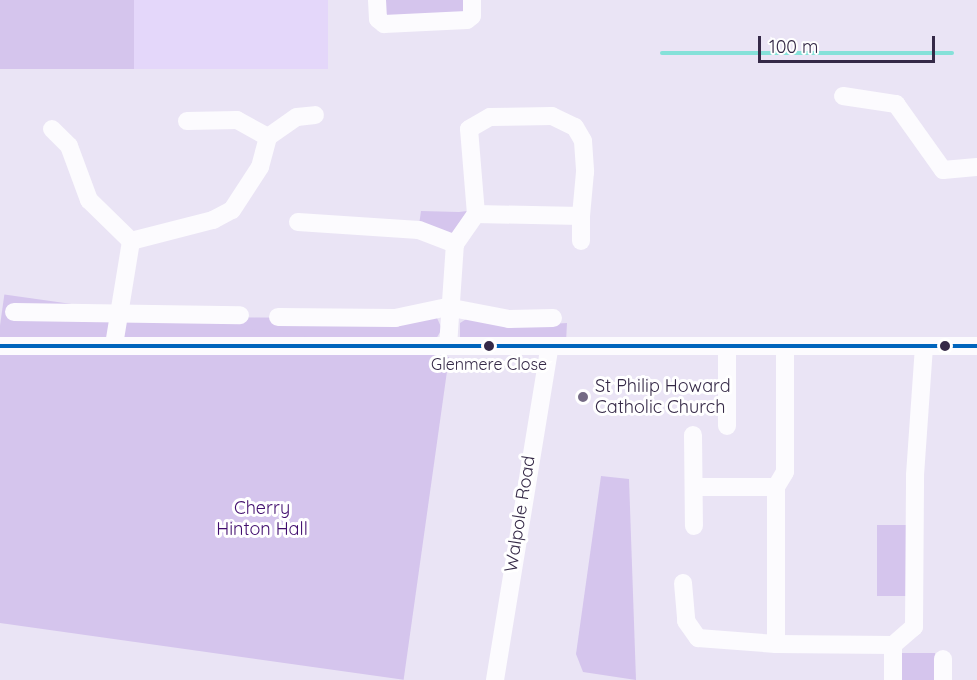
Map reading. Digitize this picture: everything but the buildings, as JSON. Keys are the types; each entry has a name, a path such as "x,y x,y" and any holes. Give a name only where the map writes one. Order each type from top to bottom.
{"street":[{"path":"377,0 378,19 384,24 466,20 472,16 472,0"},
{"path":"843,96 896,104 943,170 977,167"},
{"path":"131,241 213,220 232,210 256,174 268,137 297,117 315,115"},
{"path":"448,346 447,307 455,244 476,214 469,129 490,117 552,116 568,121 582,141 573,215 581,241"},
{"path":"187,121 237,120 268,137"},
{"path":"52,129 69,146 89,200 131,241"},
{"path":"476,214 573,215"},
{"path":"298,222 419,230 455,244"},
{"path":"114,345 131,241"},
{"path":"278,318 395,318 447,307 509,319 553,318"},
{"path":"14,312 118,311 240,315"},
{"path":"0,346 448,346 549,349 977,346"},
{"path":"683,583 691,631 706,641 893,645 914,627 915,476 924,346"},
{"path":"776,644 776,487 785,472 785,347"},
{"path":"727,348 727,426"},
{"name":"Walpole Road","path":"495,680 549,349"},
{"path":"693,435 694,526"},
{"path":"694,487 776,487"},
{"path":"893,645 893,680"},
{"path":"943,659 943,680"}],"shaded area":[{"path":"0,0 328,0 328,69 0,69"}],"green space":[{"path":"0,0 134,0 134,69 0,69"},
{"path":"378,0 473,0 473,15 383,23"},
{"path":"421,211 467,211 452,234 419,225"},
{"name":"Cherry Hinton Hall","path":"4,295 449,357 404,680 0,623 0,326"},
{"path":"473,315 534,325 567,323 566,342 460,341 460,323"},
{"path":"27,317 437,318 442,329 436,339 125,341 27,335"},
{"path":"601,476 629,479 636,680 583,672 576,654"},
{"path":"877,525 908,525 908,596 877,596"},
{"path":"896,653 935,653 935,680 896,680"}],"waterway":[{"path":"662,53 952,53"}],"transit line":[{"path":"0,346 977,346"}],"place":[{"name":"Glenmere Close","path":"489,346"},
{"name":"St Philip Howard Catholic Church","path":"583,397"}]}
